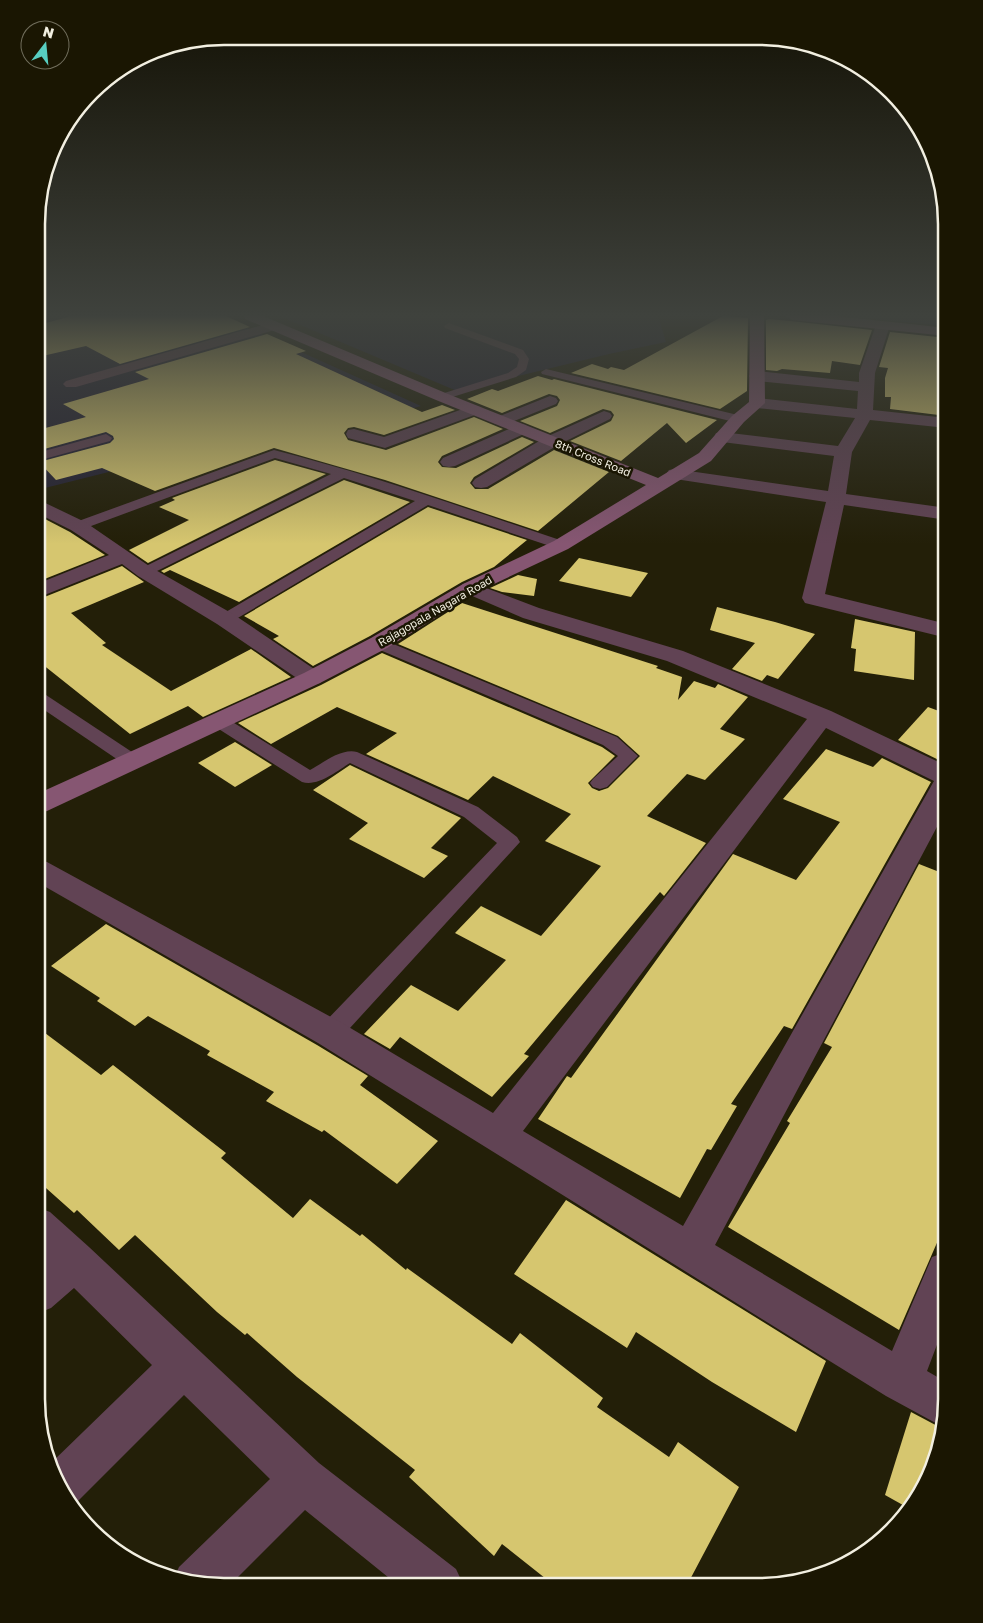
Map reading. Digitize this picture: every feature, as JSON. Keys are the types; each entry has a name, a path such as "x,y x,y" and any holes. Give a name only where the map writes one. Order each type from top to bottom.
{"street":[{"name":"8th Cross Road","path":"430,392 552,441 666,479"},
{"path":"757,392 757,404 938,422"},
{"path":"866,392 865,415 843,452 836,498 813,598 938,629"},
{"path":"501,421 550,401"},
{"name":"Rajagopala Nagara Road","path":"45,801 134,762 312,678 379,643 470,588 561,545 666,479 705,457 738,419 757,404"},
{"path":"354,434 385,442 474,410"},
{"path":"481,483 552,441 604,416"},
{"path":"449,462 520,428"},
{"path":"722,437 843,452"},
{"path":"666,479 836,498 938,513"},
{"path":"45,509 78,526 146,572 225,619 312,678"},
{"path":"45,589 124,556"},
{"path":"470,588 531,613 675,656 822,716 938,773"},
{"path":"498,1135 822,716"},
{"path":"690,1252 938,797"},
{"path":"45,873 330,1033 901,1381 938,1402"},
{"path":"45,1233 303,1479 429,1578"},
{"path":"45,1286 75,1261"},
{"path":"901,1381 938,1291"},
{"path":"65,1483 183,1365"},
{"path":"204,1577 303,1479"}],"lane":[{"path":"442,397 459,392"},
{"path":"627,392 738,419"},
{"path":"45,455 106,438"},
{"path":"78,526 274,454 343,473 561,545"},
{"path":"146,572 343,473"},
{"path":"225,619 427,500"},
{"path":"379,643 610,741 629,756 600,783"},
{"path":"45,702 134,762"},
{"path":"220,722 309,778 350,756 472,812 510,842 330,1033"}],"shaded area":[{"path":"45,392 389,392 421,406 288,443 268,432 45,488"}],"building":[{"path":"105,392 378,392 422,412 442,405 455,410 384,435 354,427 348,428 344,433 348,440 386,450 474,417 503,429 442,456 438,462 442,467 456,468 522,437 534,442 474,477 470,483 475,489 488,489 554,450 609,472 538,531 385,480 274,448 155,491 102,468 56,480 45,468 45,460 110,443 114,439 113,436 106,432 45,449 45,428 86,417 63,404"},
{"path":"485,392 605,392 717,420 686,443 667,423 621,461 570,441 611,421 614,415 611,411 603,409 550,433 520,421 557,406 560,400 557,396 549,394 502,413 467,399"},
{"path":"649,392 746,392 720,409"},
{"path":"885,392 938,392 938,415 890,409 891,397 885,397"},
{"path":"275,460 326,474 148,563 129,550 189,520 159,507 175,500 172,498"},
{"path":"344,480 410,502 239,602 170,570 164,573 161,571"},
{"path":"428,507 527,540 494,567 462,582 370,636 313,666 273,639 279,636 244,616"},
{"path":"45,519 70,532 105,555 45,579"},
{"path":"579,558 648,573 631,597 559,581"},
{"path":"122,566 144,582 71,613 106,643 102,645 171,691 251,649 291,677 203,717 188,706 130,734 45,666 45,597"},
{"path":"518,575 537,579 534,596 502,592 490,588"},
{"path":"462,603 658,666 656,668 682,677 678,700 694,681 715,688 718,684 748,697 720,729 745,739 705,780 687,774 647,816 706,843 664,896 660,892 524,1054 529,1056 492,1097 400,1037 390,1049 364,1034 411,985 458,1011 506,960 455,933 481,906 541,936 601,866 545,841 571,814 493,776 468,800 366,754 397,733 337,707 271,744 238,723 321,685 382,653 602,747 615,756 588,783 592,788 599,791 608,788 640,756 618,736 398,644"},
{"path":"717,607 815,634 778,679 767,675 762,681 732,669 755,643 710,630"},
{"path":"855,619 915,632 914,680 854,671 856,649 851,648"},
{"path":"928,707 938,711 938,760 898,740"},
{"path":"235,742 272,765 235,787 198,763"},
{"path":"826,749 873,767 882,758 931,782 792,1029 784,1026 731,1104 737,1106 711,1150 707,1149 680,1198 538,1119 567,1076 571,1078 733,854 796,880 840,822 783,799"},
{"path":"350,765 461,818 431,848 448,856 424,878 349,839 368,823 313,790"},
{"path":"919,864 938,871 938,1240 899,1330 728,1227 790,1123 787,1121 832,1047 824,1043"},
{"path":"106,924 368,1076 360,1085 438,1141 397,1184 324,1130 322,1132 266,1101 274,1092 207,1055 210,1051 148,1016 135,1026 97,1001 100,998 51,966"},
{"path":"45,1033 101,1075 113,1065 226,1153 221,1158 293,1218 310,1199 360,1236 362,1234 406,1270 407,1268 512,1344 520,1333 603,1398 597,1407 669,1457 678,1442 739,1487 691,1578 545,1578 502,1544 494,1556 409,1477 415,1470 297,1377 247,1333 245,1335 217,1312 135,1235 119,1250 77,1210 74,1213 45,1187"},
{"path":"566,1200 826,1361 796,1432 712,1382 636,1332 627,1348 514,1274"},
{"path":"911,1412 936,1425 929,1457 920,1478 903,1505 885,1495"}]}
